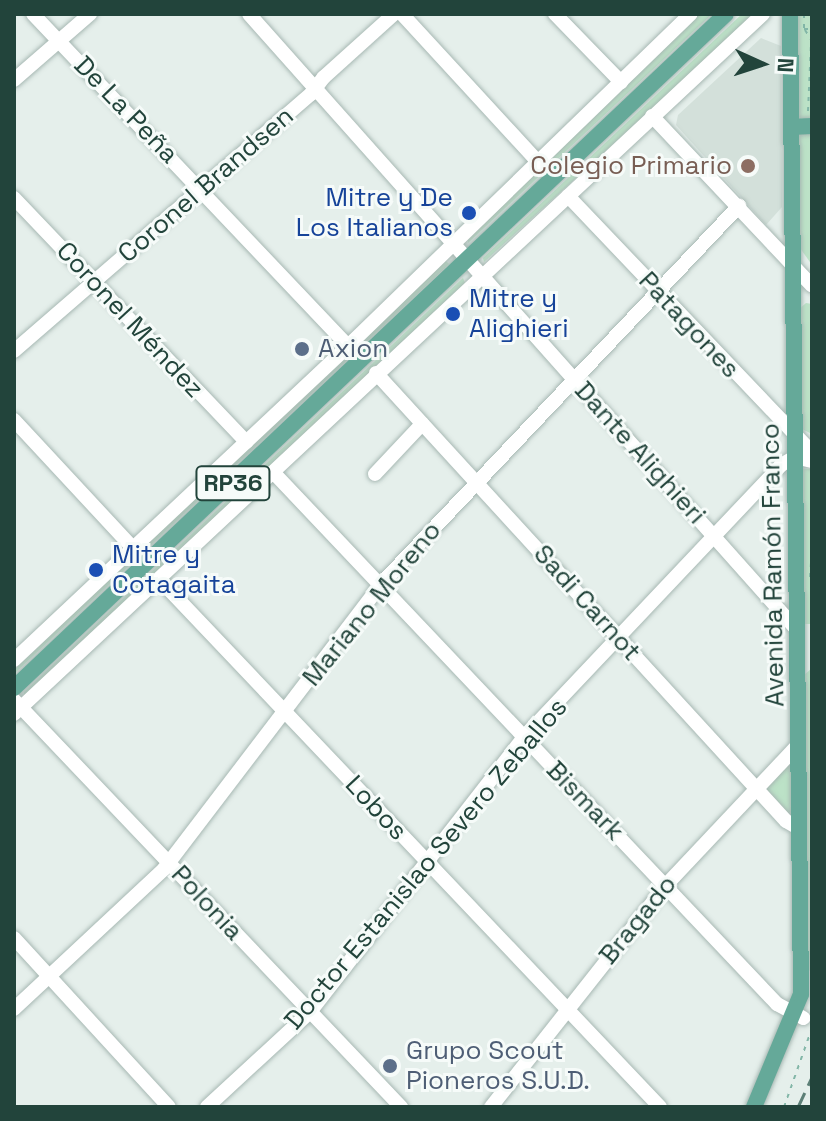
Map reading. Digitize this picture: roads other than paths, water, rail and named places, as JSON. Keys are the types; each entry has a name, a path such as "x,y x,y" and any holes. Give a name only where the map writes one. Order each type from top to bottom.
{"main road":[{"name":"RP36","path":"14,688 726,14"},
{"name":"Avenida Ramón Franco","path":"754,1107 803,1020 798,631 804,459 795,437 790,14"},
{"path":"791,127 810,121"},
{"path":"798,631 812,650"},
{"name":"Avenida Ramón Franco","path":"766,1107 812,1000"}],"street":[{"name":"De La Peña","path":"33,14 348,346"},
{"path":"14,80 90,14"},
{"name":"Dante Alighieri","path":"249,14 798,631"},
{"name":"Coronel Brandsen","path":"14,351 202,189 394,14"},
{"path":"402,14 538,162"},
{"path":"555,14 621,82"},
{"path":"14,660 348,346 690,14"},
{"path":"16,707 159,579 763,14"},
{"path":"652,116 812,286"},
{"name":"Patagones","path":"568,196 812,452"},
{"name":"Coronel Méndez","path":"14,198 246,442"},
{"name":"Mariano Moreno","path":"14,1009 170,863 381,584 739,206"},
{"name":"Sadi Carnot","path":"376,373 786,821 800,829"},
{"path":"14,420 134,549"},
{"path":"375,474 422,424"},
{"name":"Doctor Estanislao Severo Zeballos","path":"207,1107 310,1012 524,737 781,465 804,459"},
{"name":"Bismark","path":"273,472 667,884 777,1004 803,1020"},
{"name":"Lobos","path":"159,579 660,1107"},
{"name":"Polonia","path":"16,707 170,863 401,1107"},
{"name":"Bragado","path":"491,1107 667,884 798,745"},
{"path":"14,938 169,1107"}],"railway":[{"path":"798,1107 812,1077"}],"place":[{"name":"Colegio Primario","path":"748,166"},
{"name":"Mitre y De Los Italianos","path":"469,213"},
{"name":"Mitre y Alighieri","path":"453,314"},
{"name":"Axion","path":"302,349"},
{"name":"Mitre y Cotagaita","path":"96,570"},
{"name":"Grupo Scout Pioneros S.U.D.","path":"390,1066"}]}
